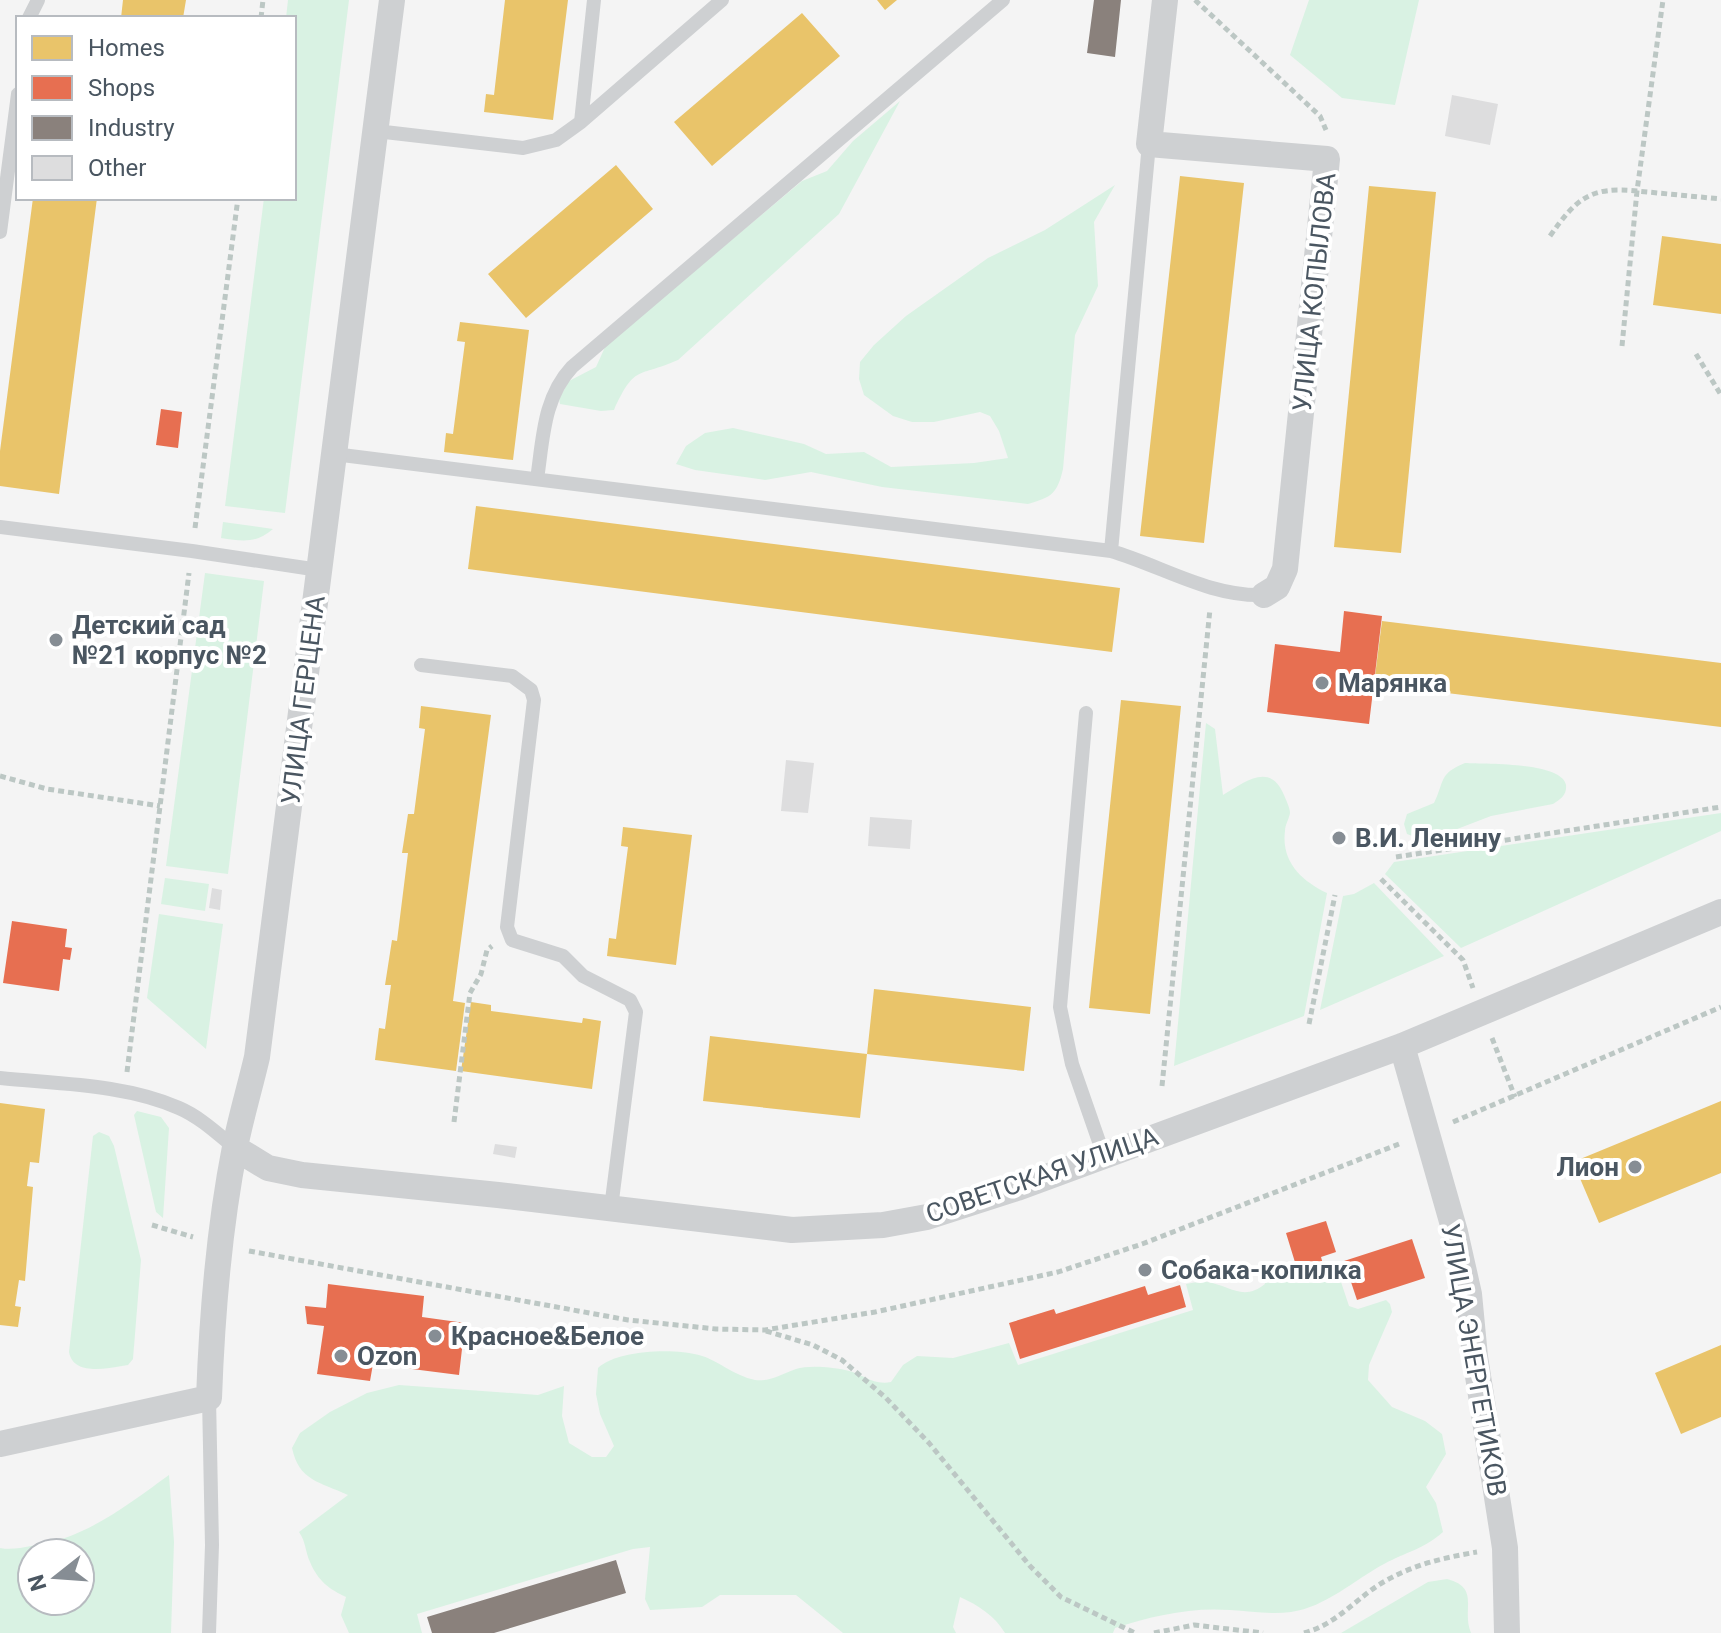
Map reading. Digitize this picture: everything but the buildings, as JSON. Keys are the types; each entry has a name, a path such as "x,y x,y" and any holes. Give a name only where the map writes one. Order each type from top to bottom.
{"street":[{"name":"УЛИЦА ГЕРЦЕНА","path":"209,1398 212,1322 235,1148 257,1057 392,0"},
{"path":"1149,144 1165,0"},
{"name":"УЛИЦА КОПЫЛОВА","path":"1149,144 1327,159 1285,569 1277,587 1264,595"},
{"name":"СОВЕТСКАЯ УЛИЦА","path":"235,1148 253,1161 284,1173 792,1230 883,1225 968,1205 1402,1046 1721,912"},
{"name":"УЛИЦА ЭНЕРГЕТИКОВ","path":"1402,1046 1469,1294 1475,1357 1505,1548 1507,1633"},
{"path":"0,1444 209,1398"}],"lane":[{"path":"581,122 594,0"},
{"path":"376,131 530,148 556,140 722,0"},
{"path":"537,479 546,415 560,380 572,367 1003,0"},
{"path":"0,232 16,109"},
{"path":"1111,551 1149,144"},
{"path":"334,454 1111,551 1212,589 1264,595"},
{"path":"0,527 319,570"},
{"path":"421,665 512,676 531,690 534,700 507,927 512,940 563,956 583,976 630,1000 636,1012 611,1208"},
{"path":"1086,713 1060,1007 1072,1064 1104,1156"},
{"path":"0,1078 125,1092 181,1109 217,1132 235,1148"},
{"path":"209,1398 212,1545 209,1633"}],"path":[{"path":"1195,0 1320,116 1329,136 1327,159"},
{"path":"1622,346 1637,191 1663,0"},
{"path":"1550,236 1570,209 1591,194 1618,189 1721,199"},
{"path":"125,1092 238,200"},
{"path":"1696,354 1721,395"},
{"path":"1162,1086 1212,589"},
{"path":"0,776 47,789 160,806"},
{"path":"1396,857 1721,807"},
{"path":"1381,879 1463,960 1515,1097"},
{"path":"1309,1024 1335,895"},
{"path":"454,1122 470,993 481,974 487,950 494,944 512,940"},
{"path":"765,1330 813,1345 842,1360 886,1398 929,1443 1030,1566 1061,1597 1135,1633"},
{"path":"1304,1633 1322,1628 1378,1585 1406,1571 1433,1559 1482,1551"},
{"path":"1154,1633 1194,1625 1263,1633"}],"green space":[{"path":"288,0 349,0 285,513 225,506 264,200 296,200 296,16 286,16"},
{"path":"1309,0 1419,0 1395,105 1342,98 1290,55"},
{"path":"900,101 839,214 678,360 638,374 627,385 614,410 601,411 560,404 559,399 569,381 596,367 606,345 802,181 827,171 853,141"},
{"path":"1115,185 1094,222 1098,286 1075,335 1063,469 1056,489 1048,496 1028,504 882,487 811,472 765,480 695,470 676,464 686,446 705,433 733,428 804,444 826,454 864,452 891,467 1008,458 990,416 980,412 934,422 912,422 893,416 864,395 859,379 860,362 906,316 988,258 1045,230"},
{"path":"223,522 273,529 255,539 221,538"},
{"path":"205,573 264,581 228,874 166,866"},
{"path":"1206,723 1215,729 1223,795 1256,778 1272,779 1284,795 1290,811 1285,842 1290,861 1309,883 1327,893 1304,1016 1174,1066"},
{"path":"1465,763 1537,768 1561,777 1566,791 1553,804 1491,816 1426,841 1407,834 1404,824 1407,814 1434,803 1446,775"},
{"path":"1721,813 1721,831 1461,948 1385,874 1394,862"},
{"path":"165,878 209,884 205,911 161,904"},
{"path":"1374,883 1444,956 1320,1010 1343,896 1354,894"},
{"path":"159,914 223,924 206,1049 147,998"},
{"path":"137,1111 161,1117 169,1128 163,1218 156,1212 134,1115"},
{"path":"99,1132 109,1136 114,1146 141,1260 133,1359 128,1365 90,1369 76,1364 69,1352 93,1136"},
{"path":"1261,1263 1285,1265 1302,1282 1332,1274 1341,1282 1349,1306 1358,1309 1386,1300 1390,1304 1392,1312 1369,1365 1368,1380 1392,1407 1425,1421 1442,1434 1446,1454 1426,1487 1436,1503 1443,1532 1373,1570 1328,1599 1304,1609 1276,1613 1215,1609 1186,1611 1115,1628 1113,1633 1005,1633 986,1612 960,1597 953,1627 956,1633 843,1633 796,1595 720,1595 702,1607 650,1610 645,1599 650,1547 633,1549 417,1614 422,1633 349,1633 341,1615 346,1597 320,1579 299,1532 348,1495 305,1474 292,1448 300,1433 330,1412 367,1393 399,1385 538,1395 564,1386 562,1416 569,1443 592,1457 606,1457 614,1446 600,1414 596,1394 598,1368 618,1357 646,1352 688,1353 706,1357 755,1380 771,1379 801,1368 820,1367 845,1370 885,1383 891,1382 903,1365 917,1356 953,1358 1009,1343 1018,1365 1193,1310 1186,1284 1207,1282 1250,1292 1265,1284"},
{"path":"169,1475 174,1542 171,1633 0,1633 0,1548 16,1548 16,1617 96,1617 96,1537 66,1537 121,1509"},
{"path":"1447,1579 1464,1588 1467,1594 1471,1633 1341,1633 1428,1582"}],"place":[{"name":"Детский сад №21 корпус №2","path":"56,640"},
{"name":"Марянка","path":"1322,683"},
{"name":"В.И. Ленину","path":"1339,838"},
{"name":"Лион","path":"1635,1167"},
{"name":"Собака-копилка","path":"1145,1270"},
{"name":"Красное&Белое","path":"435,1336"},
{"name":"Ozon","path":"341,1356"}]}
